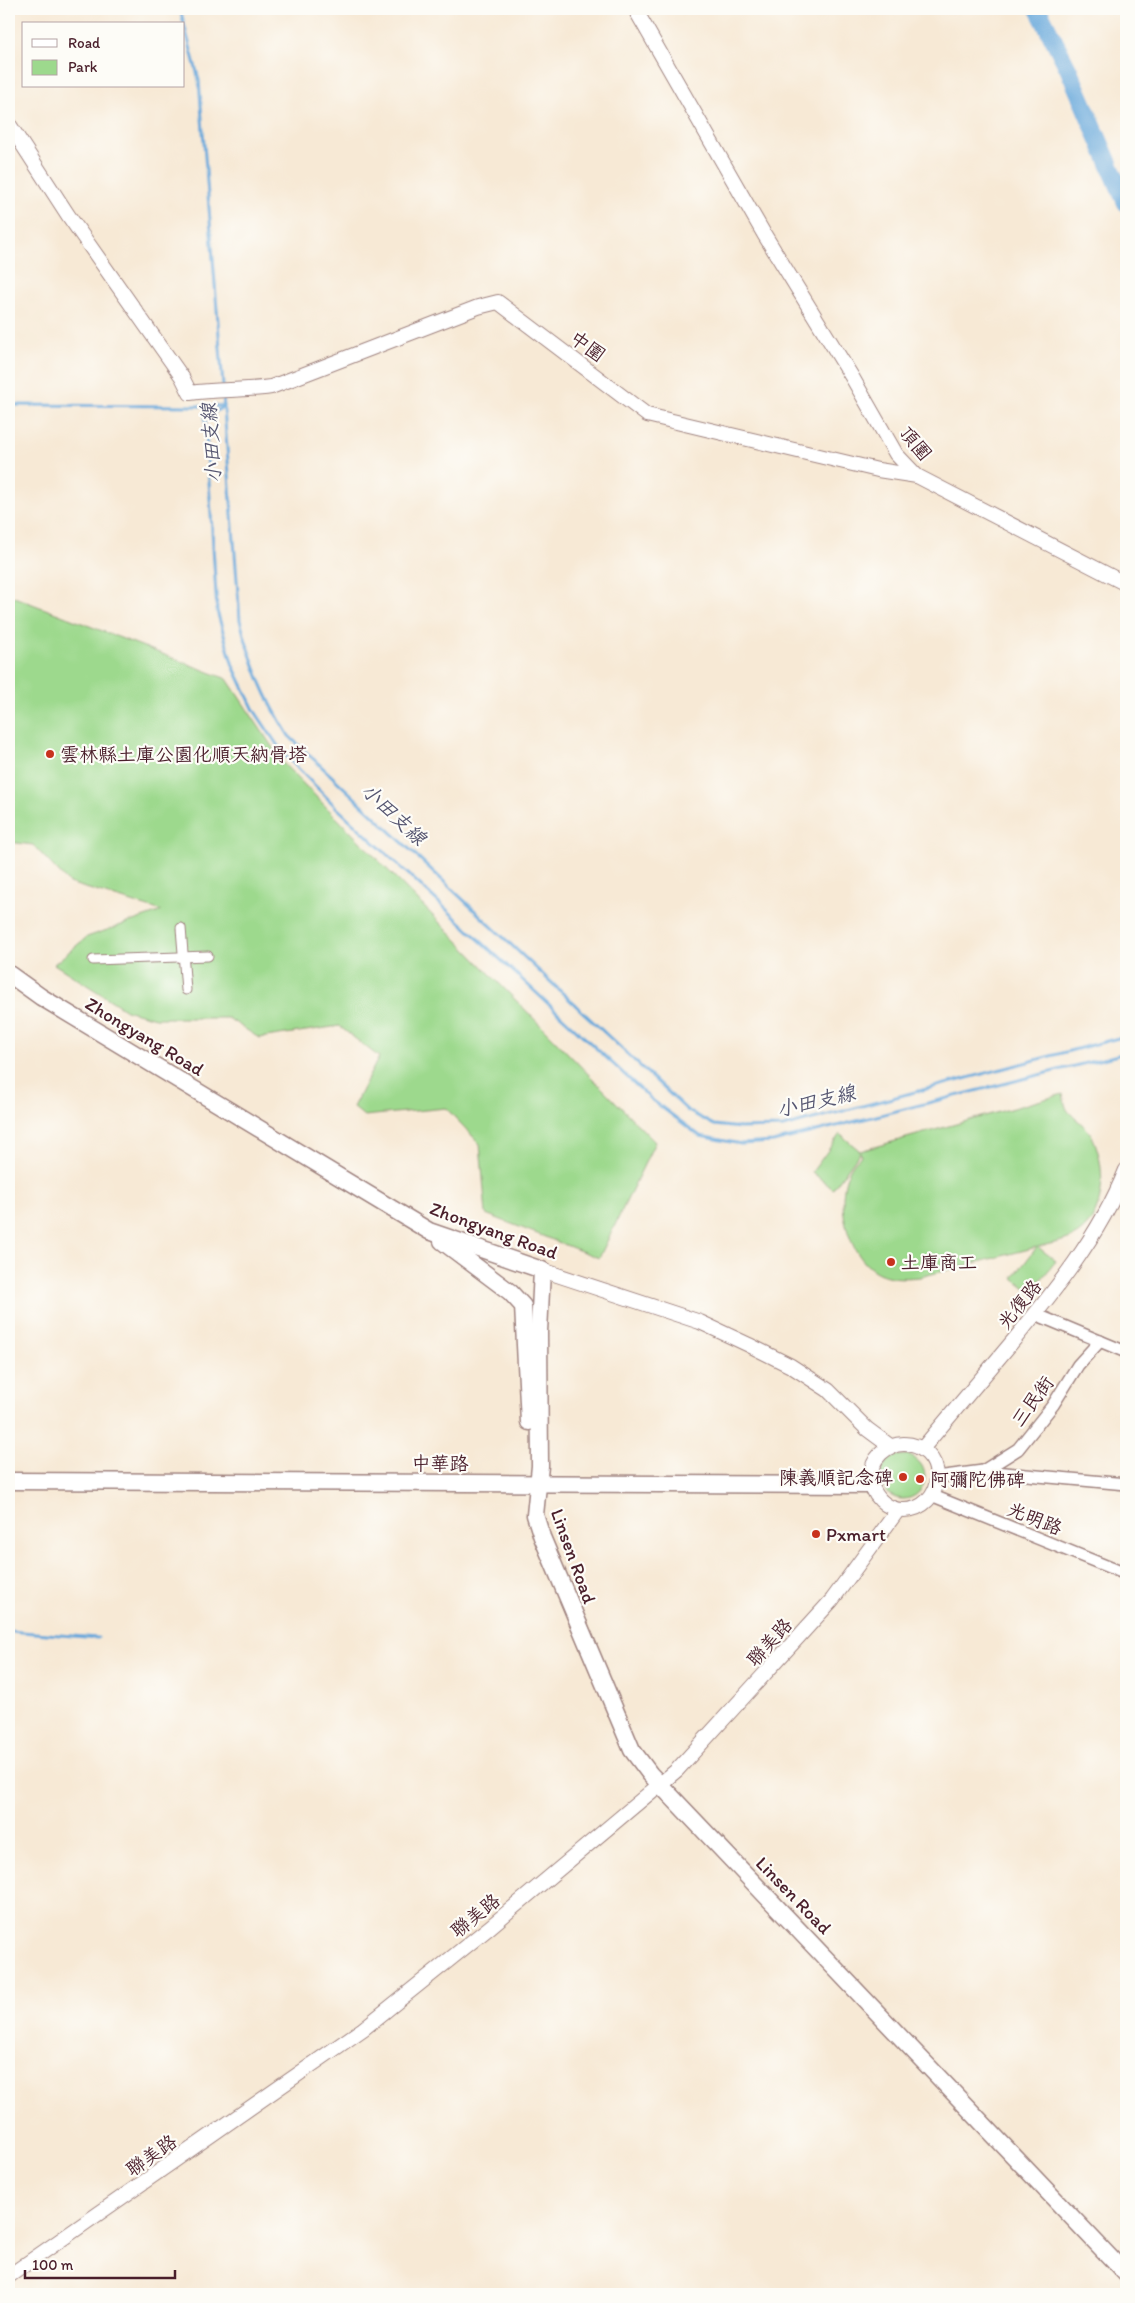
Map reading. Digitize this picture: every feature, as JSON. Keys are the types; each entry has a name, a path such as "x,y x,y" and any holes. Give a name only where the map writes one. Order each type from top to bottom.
{"main road":[{"name":"Zhongyang Road","path":"9,974 41,997 430,1231 542,1270"},
{"name":"Linsen Road","path":"430,1231 510,1292 523,1306 530,1466 537,1483"},
{"name":"Linsen Road","path":"542,1270 539,1332 540,1466 535,1515 542,1538 632,1750 660,1785 807,1937 1126,2274"},
{"name":"中華路","path":"9,1481 871,1484"}],"street":[{"name":"頂圍","path":"635,9 764,234 896,454 917,476 1126,584"},
{"name":"中圍","path":"9,124 68,215 182,377 190,393 247,391 271,387 478,306 498,302 647,415 878,470 917,476"},
{"path":"181,928 186,990"},
{"path":"93,960 208,956"},
{"name":"光復路","path":"922,1449 1080,1257 1118,1191 1126,1170"},
{"name":"Zhongyang Road","path":"542,1270 700,1322 792,1366 828,1390 867,1429 890,1446"},
{"path":"1035,1314 1126,1352"},
{"name":"三民街","path":"983,1471 1018,1449 1053,1405 1078,1365 1100,1341"},
{"path":"901,1444 912,1444 922,1449 930,1456 935,1466 937,1477 932,1495 917,1508 898,1510 881,1501 871,1484 870,1473 880,1453 890,1446 901,1444"},
{"path":"937,1477 983,1471 1126,1484"},
{"name":"光明路","path":"932,1495 1126,1574"},
{"name":"聯美路","path":"9,2276 363,2030 660,1785 677,1770 832,1600 898,1510"}],"green space":[{"path":"9,595 227,679 283,763 655,1142 599,1258 486,1214 480,1144 446,1108 364,1116 353,1107 379,1057 339,1026 259,1038 228,1018 155,1018 126,1010 54,964 87,937 162,911 69,883 33,845 9,842"},
{"path":"1063,1094 1068,1110 1089,1131 1096,1145 1100,1158 1101,1172 1099,1201 1088,1225 1078,1234 1063,1241 1038,1247 1056,1261 1031,1292 1013,1278 1037,1247 920,1277 905,1278 881,1274 868,1266 858,1253 850,1237 845,1219 843,1201 845,1183 851,1168 861,1156 860,1152 833,1189 812,1172 840,1134 860,1151"},
{"path":"903,1455 915,1459 921,1465 925,1477 921,1489 915,1495 903,1499 891,1495 885,1489 881,1477 885,1465 891,1459"}],"waterway":[{"name":"小田支線","path":"180,9 183,22"},
{"path":"1038,9 1068,68 1126,203"},
{"name":"小田支線","path":"185,28 199,80 223,386"},
{"name":"小田支線","path":"223,395 240,620 260,680 289,736 688,1111 714,1125 740,1128 783,1127 1126,1036"},
{"path":"9,405 201,406"},
{"path":"214,406 224,406"},
{"path":"215,412 224,406"},
{"path":"205,417 217,611 233,666 254,710 282,752 337,808 652,1100 700,1136 741,1144 773,1142 1126,1053"},
{"path":"9,1631 98,1638"}],"place":[{"name":"雲林縣土庫公園化順天納骨塔","path":"50,754"},
{"name":"土庫商工","path":"891,1262"},
{"name":"陳義順記念碑","path":"903,1477"},
{"name":"阿彌陀佛碑","path":"920,1479"},
{"name":"Pxmart","path":"816,1534"}]}
